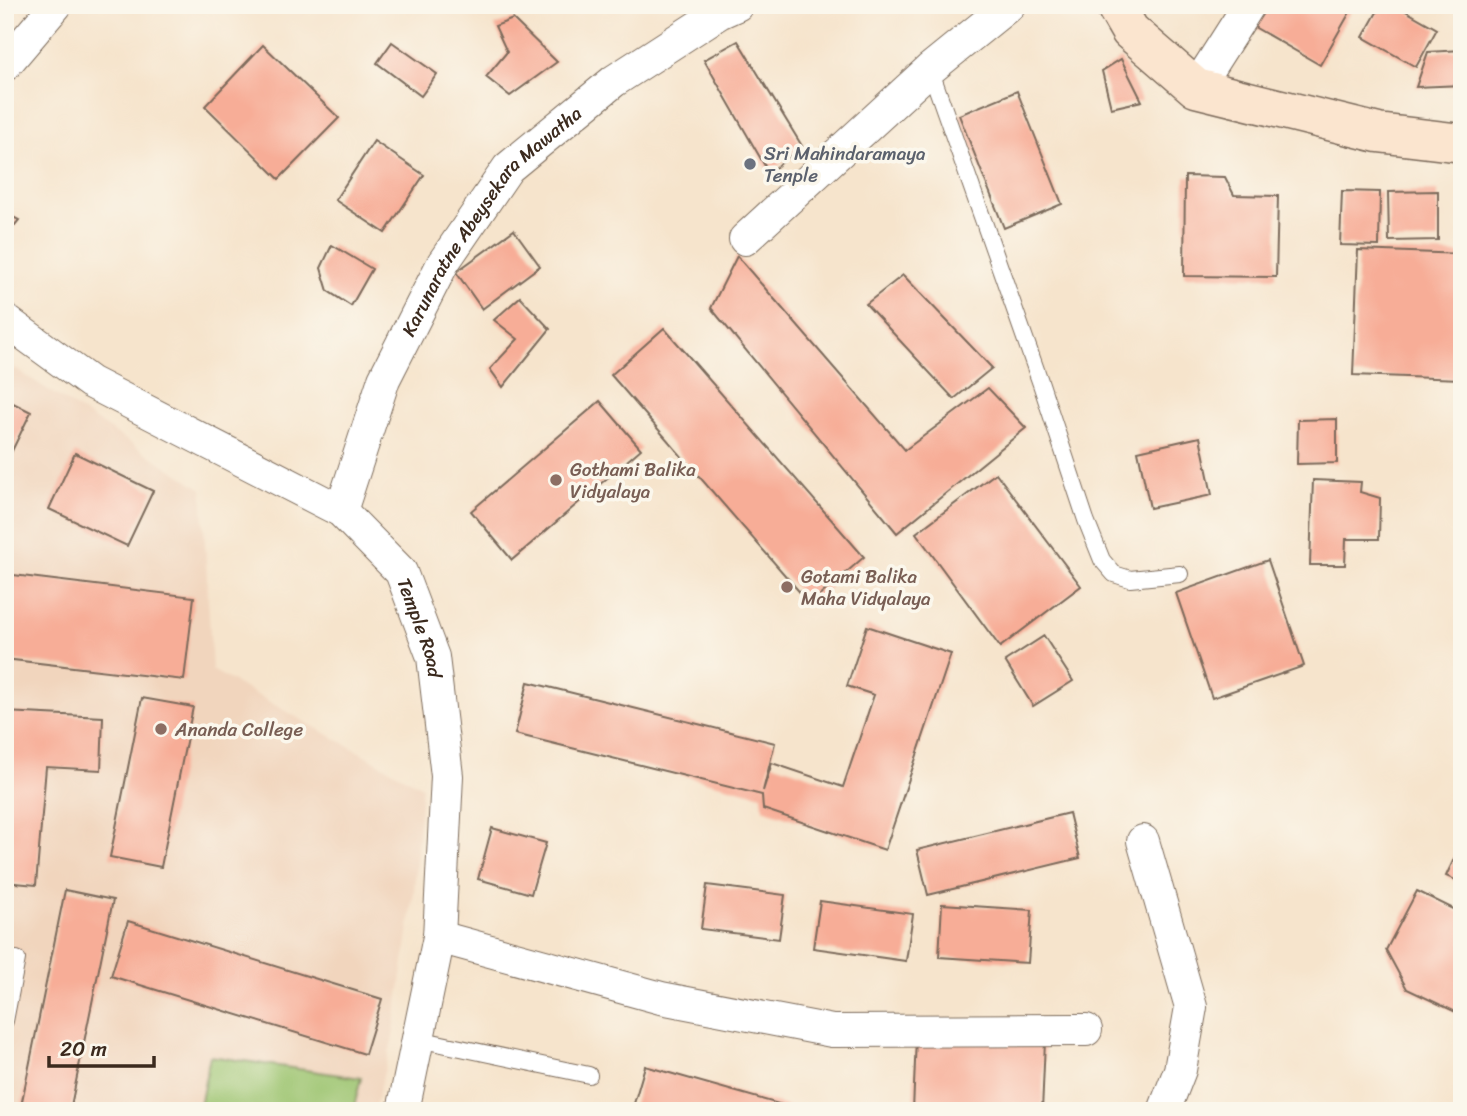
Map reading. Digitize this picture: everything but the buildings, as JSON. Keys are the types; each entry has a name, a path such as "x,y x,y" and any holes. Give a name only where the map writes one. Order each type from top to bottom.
{"main road":[{"path":"1115,5 1130,31 1196,88 1378,134 1462,143"}],"street":[{"path":"5,65 56,5"},
{"name":"Karunaratne Abeysekara Mawatha","path":"341,511 384,379 443,264 508,168 614,81 719,13 737,5"},
{"path":"745,239 930,69 1009,5"},
{"path":"1196,88 1248,5"},
{"name":"Temple Road","path":"5,320 90,382 341,511 401,572 433,657 447,776 439,937 403,1111"},
{"path":"1143,841 1191,1007 1180,1070 1164,1111"},
{"path":"439,937 661,998 832,1031 1086,1030"}],"lane":[{"path":"930,69 1102,560 1114,574 1130,579 1180,574"},
{"path":"5,1021 18,959"},
{"path":"418,1039 589,1075"}],"shaded area":[{"name":"Ananda College","path":"5,362 202,489 212,670 422,787 414,892 393,1037 374,1111 5,1111"}],"green space":[{"path":"210,1056 361,1078 353,1111 199,1111"}],"place":[{"name":"Sri Mahindaramaya Tenple","path":"750,164"},
{"name":"Gothami Balika Vidyalaya","path":"556,480"},
{"name":"Gotami Balika Maha Vidyalaya","path":"787,587"},
{"name":"Ananda College","path":"161,729"}]}
